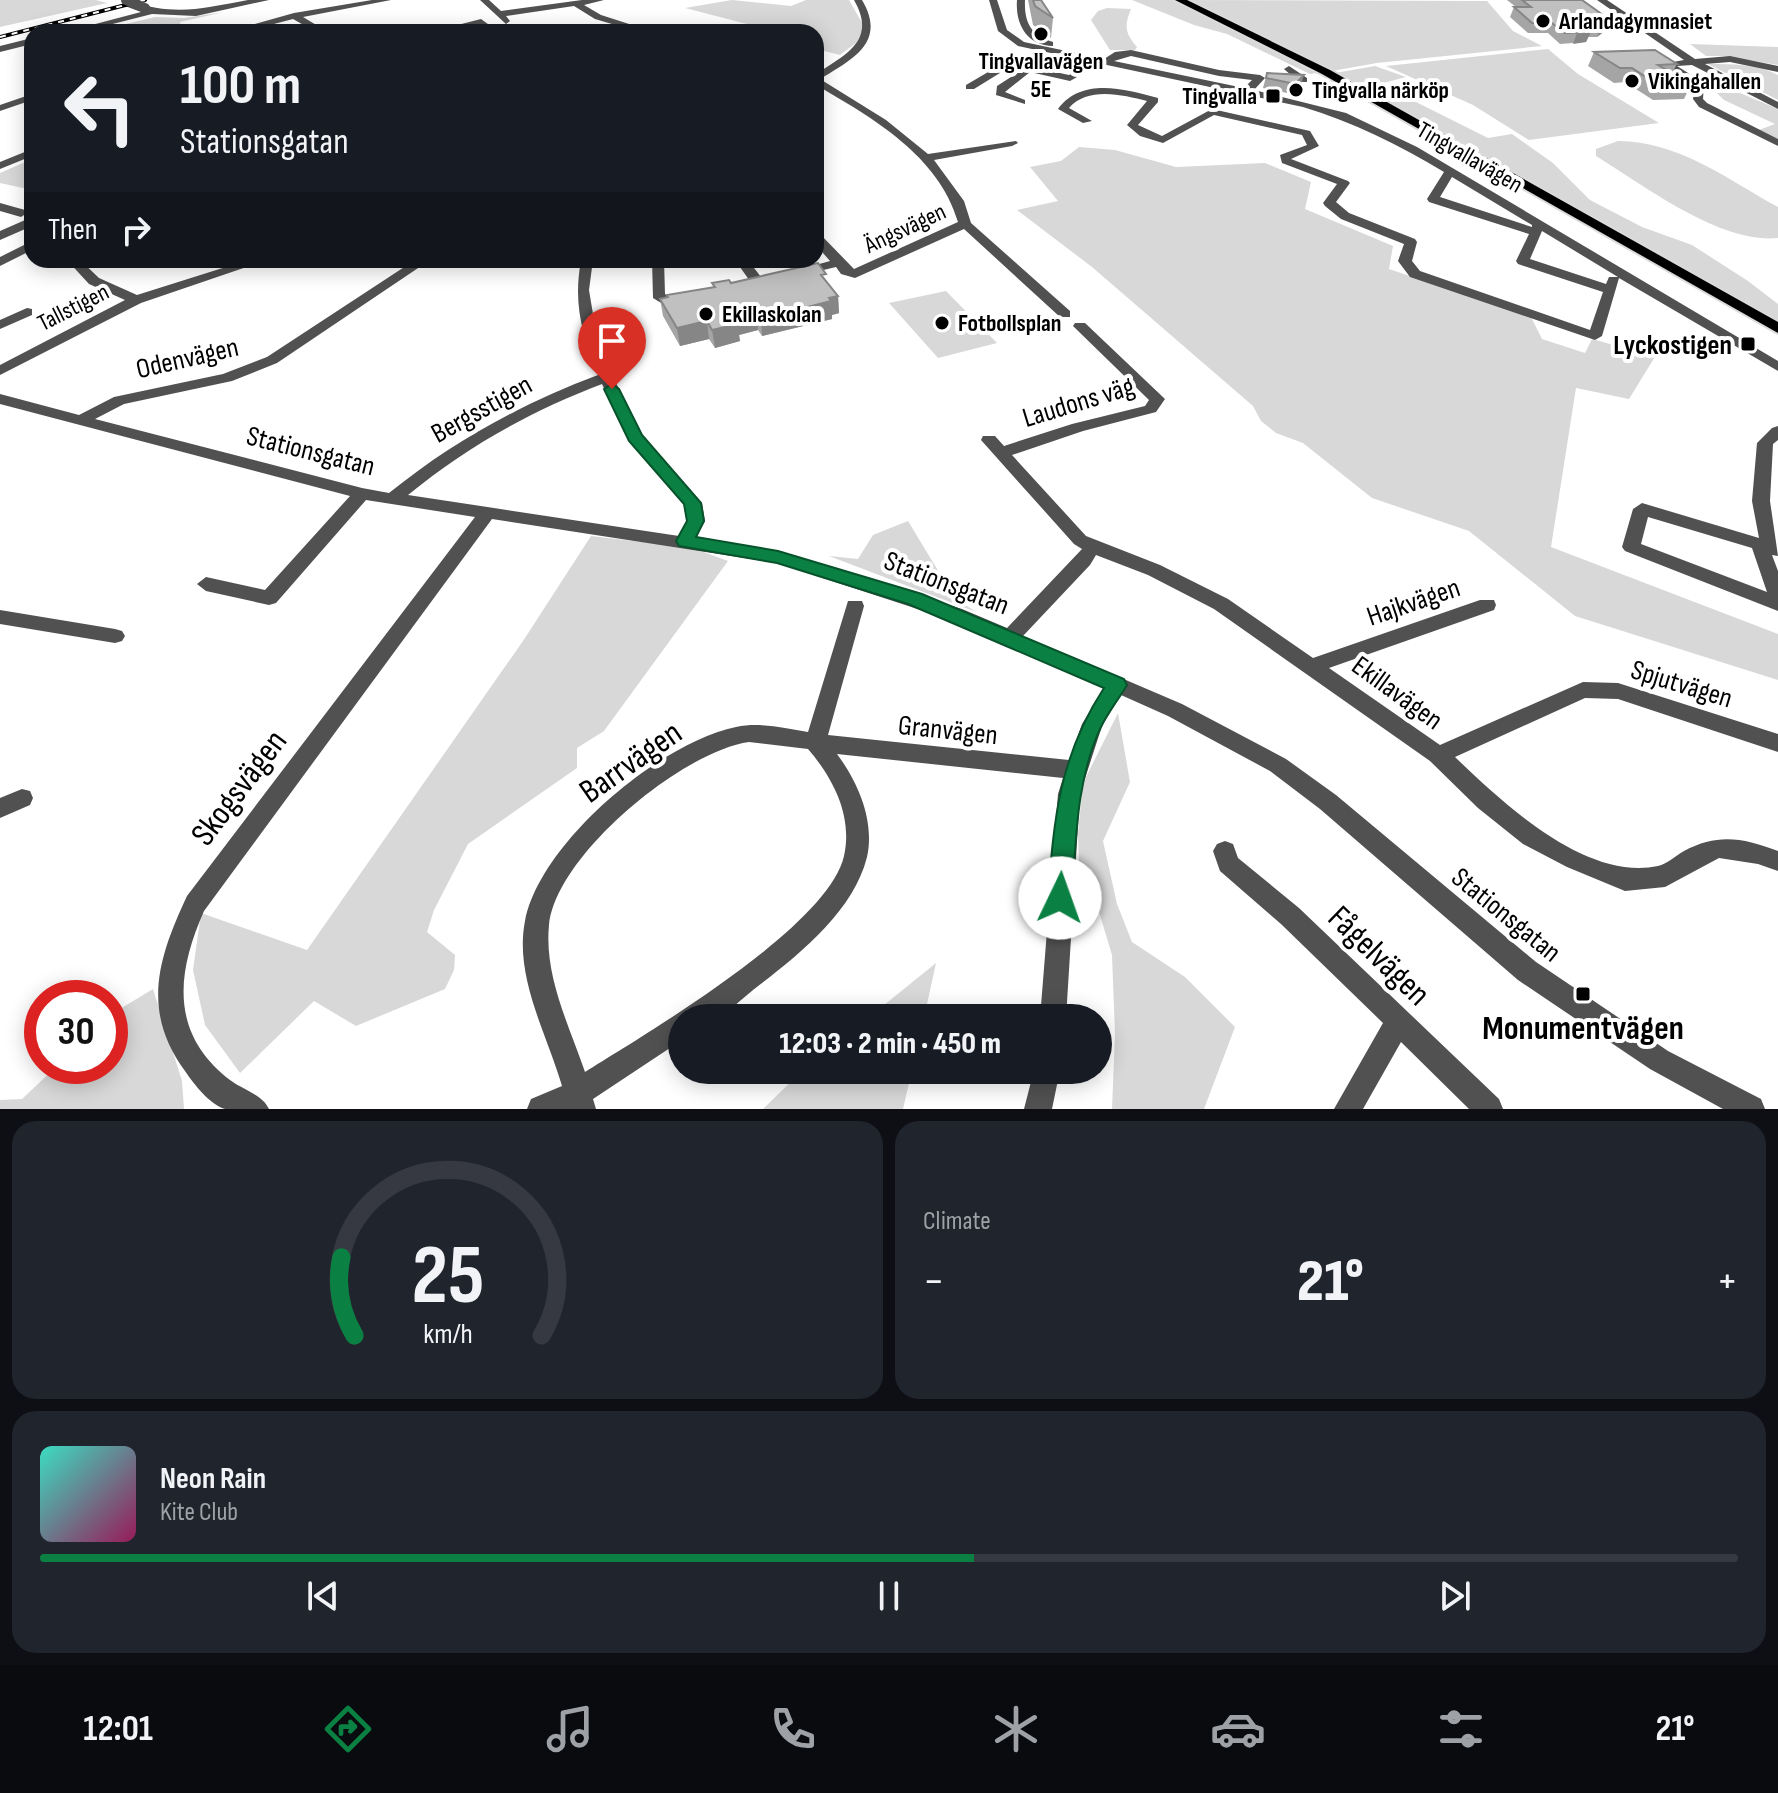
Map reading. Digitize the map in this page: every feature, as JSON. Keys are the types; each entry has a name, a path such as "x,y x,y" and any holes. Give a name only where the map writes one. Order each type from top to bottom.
{"main road":[{"path":"1180,0 1326,72 1778,328"}],"street":[{"path":"116,0 141,10 173,16 265,0"},
{"path":"105,24 141,10 213,0"},
{"path":"263,24 387,0"},
{"path":"487,2 516,0"},
{"path":"500,14 600,0"},
{"path":"824,73 858,48 866,38 871,26 858,0"},
{"path":"1106,60 1021,44 1003,31 993,0 1021,1 1021,24 1034,40 1072,48 1166,80"},
{"path":"1601,0 1692,61 1778,106"},
{"path":"96,24 141,10 190,2"},
{"path":"487,2 509,24"},
{"path":"576,4 598,17 622,24"},
{"path":"294,16 309,24"},
{"path":"1057,37 1072,48"},
{"path":"970,87 1003,68 987,61 1021,44"},
{"path":"0,51 24,45"},
{"path":"1070,78 1106,60 1131,53 1219,73 1303,80 1289,69"},
{"path":"1030,56 1242,95 1299,114"},
{"path":"1778,69 1730,59 1667,64 1700,85 1698,99 1703,105 1778,143"},
{"path":"1021,102 1000,93 1001,88 1028,69 1154,100 1132,125 1144,134 1163,140 1212,112 1306,133 1313,146 1284,157 1286,161 1344,183 1329,203 1345,216 1411,242 1405,261 1415,274 1595,336 1617,270"},
{"path":"1242,95 1260,78"},
{"name":"Ängsvägen","path":"824,84 895,131 925,158 955,196 965,224 863,272 849,273 838,263 824,266"},
{"path":"1087,121 1063,109 1077,94 1135,95"},
{"name":"Tingvallavägen","path":"1242,95 1342,115 1413,149 1538,228 1617,270 1778,367"},
{"path":"0,108 24,100"},
{"name":"Ängsvägen","path":"925,158 1012,143"},
{"path":"0,166 24,156"},
{"path":"1450,171 1433,199 1538,228 1523,261 1610,290"},
{"path":"1462,208 1469,196"},
{"path":"0,207 24,216"},
{"path":"0,236 24,218"},
{"path":"965,224 1065,314"},
{"path":"824,246 838,263"},
{"path":"1558,273 1567,247"},
{"path":"0,262 24,249"},
{"path":"1586,283 1590,267"},
{"path":"81,268 94,281 136,300"},
{"name":"Tallstigen","path":"0,371 136,300 236,268"},
{"name":"Odenvägen","path":"79,421 119,400 247,372 272,360 412,268"},
{"path":"586,268 582,290 584,317 606,377 635,437 693,503 696,521 685,541"},
{"path":"658,268 658,295 663,300 696,295"},
{"path":"754,268 770,278"},
{"name":"Ängsvägen","path":"742,285 815,268"},
{"path":"0,325 27,312"},
{"name":"Laudons väg","path":"1080,326 1157,399 1151,409 995,446 1080,540 1092,547"},
{"name":"Bergsstigen","path":"391,500 438,461 483,431 563,393 606,377"},
{"name":"Stationsgatan","path":"0,399 391,500 778,557 915,599 1010,637 1188,716 1278,765 1328,802 1527,971 1659,1060 1751,1109"},
{"path":"1778,431 1765,443 1771,464 1761,501 1778,597"},
{"path":"206,584 269,598 362,494"},
{"path":"1769,547 1642,509 1631,547 1778,604"},
{"name":"Skogsvägen","path":"255,1109 242,1104 207,1079 184,1051 170,1021 170,975 183,928 195,904 486,515"},
{"path":"1010,637 1084,561 1092,547"},
{"name":"Ekillavägen","path":"1092,547 1154,570 1221,604 1438,755 1486,801 1531,837 1575,860 1625,880 1665,876 1693,858 1719,848 1758,854 1778,861"},
{"name":"Hajkvägen","path":"1313,666 1487,605"},
{"path":"714,1004 808,927 851,870 856,843 855,820 845,785 829,757 815,743 855,606"},
{"path":"0,617 115,636"},
{"path":"1054,1004 1066,815 1075,770 1092,724 1117,685"},
{"name":"Spjutvägen","path":"1438,755 1583,690 1618,691 1778,743"},
{"name":"Barrvägen","path":"581,1100 545,994 535,952 544,901 560,868 585,836 614,807 695,753 723,739 754,733 815,743"},
{"name":"Granvägen","path":"815,743 1075,770"},
{"path":"0,808 22,798"},
{"name":"Fågelvägen","path":"1225,851 1228,864 1290,916 1489,1109"},
{"path":"1348,1109 1399,1020"},
{"path":"541,1109 581,1100 668,1035"},
{"path":"1038,1109 1044,1084"}],"shaded area":[{"path":"0,0 96,0 107,3 0,27"},
{"path":"732,0 791,6 806,0 849,0 865,28 856,43 840,55 824,51 824,24 747,24 685,8"},
{"path":"1132,0 1174,0 1318,73 1310,74 1227,34 1194,25"},
{"path":"1184,0 1487,1 1513,31 1542,46 1377,63 1332,71"},
{"path":"1107,8 1131,9 1127,29 1137,47 1135,50 1110,50 1091,20 1098,11"},
{"path":"224,12 180,24 126,24 155,17 184,18"},
{"path":"1690,44 1778,47 1778,65 1706,56"},
{"path":"1548,49 1578,74 1659,123 1529,140 1473,105 1386,66"},
{"path":"1708,64 1753,67 1778,75 1778,100"},
{"path":"1375,66 1406,77 1380,84 1488,138 1512,134 1553,163 1590,200 1642,227 1692,245 1778,304 1778,321 1335,73"},
{"path":"1711,87 1740,93 1778,109 1778,139 1759,130 1775,124 1724,100"},
{"path":"1618,141 1661,147 1682,154 1778,207 1778,238 1732,232 1708,223 1596,156 1596,149"},
{"path":"1079,147 1115,150 1176,167 1265,163 1311,182 1305,209 1393,246 1389,269 1531,317 1542,339 1585,353 1592,339 1628,349 1632,338 1646,336 1661,347 1629,399 1576,388 1551,547 1778,634 1778,680 1575,616 1469,531 1372,498 1303,443 1276,433 1261,421 1253,406 1092,267 1017,210 1058,201 1030,167 1061,161"},
{"path":"24,162 24,188 0,183 0,173"},
{"name":"Fotbollsplan","path":"946,291 997,343 938,358 889,303"},
{"path":"908,521 954,597 976,612 829,556 858,559 873,535"},
{"path":"591,536 693,548 728,561 604,731 577,748 577,768 468,844 434,910 427,932 455,955 454,970 445,989 356,1026 314,1001 240,1073 205,1025 193,970 201,913 307,950 523,641"},
{"path":"1118,713 1130,782 1103,841 1117,904 1132,942 1185,977 1235,1027 1204,1109 1112,1109 1115,1034 1112,955 1094,895 1079,862 1078,833 1083,783"},
{"path":"936,963 927,1004 885,1004"},
{"path":"153,989 182,1081 184,1109 0,1109 0,1100 22,1099 38,1084 128,1084 128,1004"},
{"path":"789,1084 909,1084 903,1109 763,1109"}],"building":[{"path":"1033,0 1041,0 1053,18 1035,6"},
{"name":"Arlandagymnasiet","path":"1522,0 1582,0 1610,20 1601,27 1586,27 1591,32 1564,33 1552,23 1532,23 1514,7 1531,7"},
{"path":"1655,50 1677,64 1658,65 1691,84 1660,86 1632,68 1620,68 1594,52"},
{"path":"1267,73 1304,75 1295,84 1266,78"},
{"path":"796,268 822,268 826,274 821,275 838,296 829,298 831,301 761,319 757,313 734,318 738,324 712,330 707,321 677,328 660,299 667,295 715,287 712,283 729,280 731,283"}],"railway":[{"path":"51,24 145,0"},
{"path":"0,37 24,31"}],"place":[{"name":"Arlandagymnasiet","path":"1543,21"},
{"name":"Tingvallavägen 5E","path":"1041,34"},
{"name":"Vikingahallen","path":"1632,81"},
{"name":"Tingvalla närköp","path":"1296,90"},
{"name":"Tingvalla","path":"1273,96"},
{"name":"Ekillaskolan","path":"706,314"},
{"name":"Fotbollsplan","path":"942,323"},
{"name":"Lyckostigen","path":"1748,344"},
{"name":"Monumentvägen","path":"1583,994"}],"route":[{"path":"612,389 635,437 693,503 696,521 685,541 778,557 915,599 1117,685 1092,724 1075,770 1066,815 1060,898"}]}
